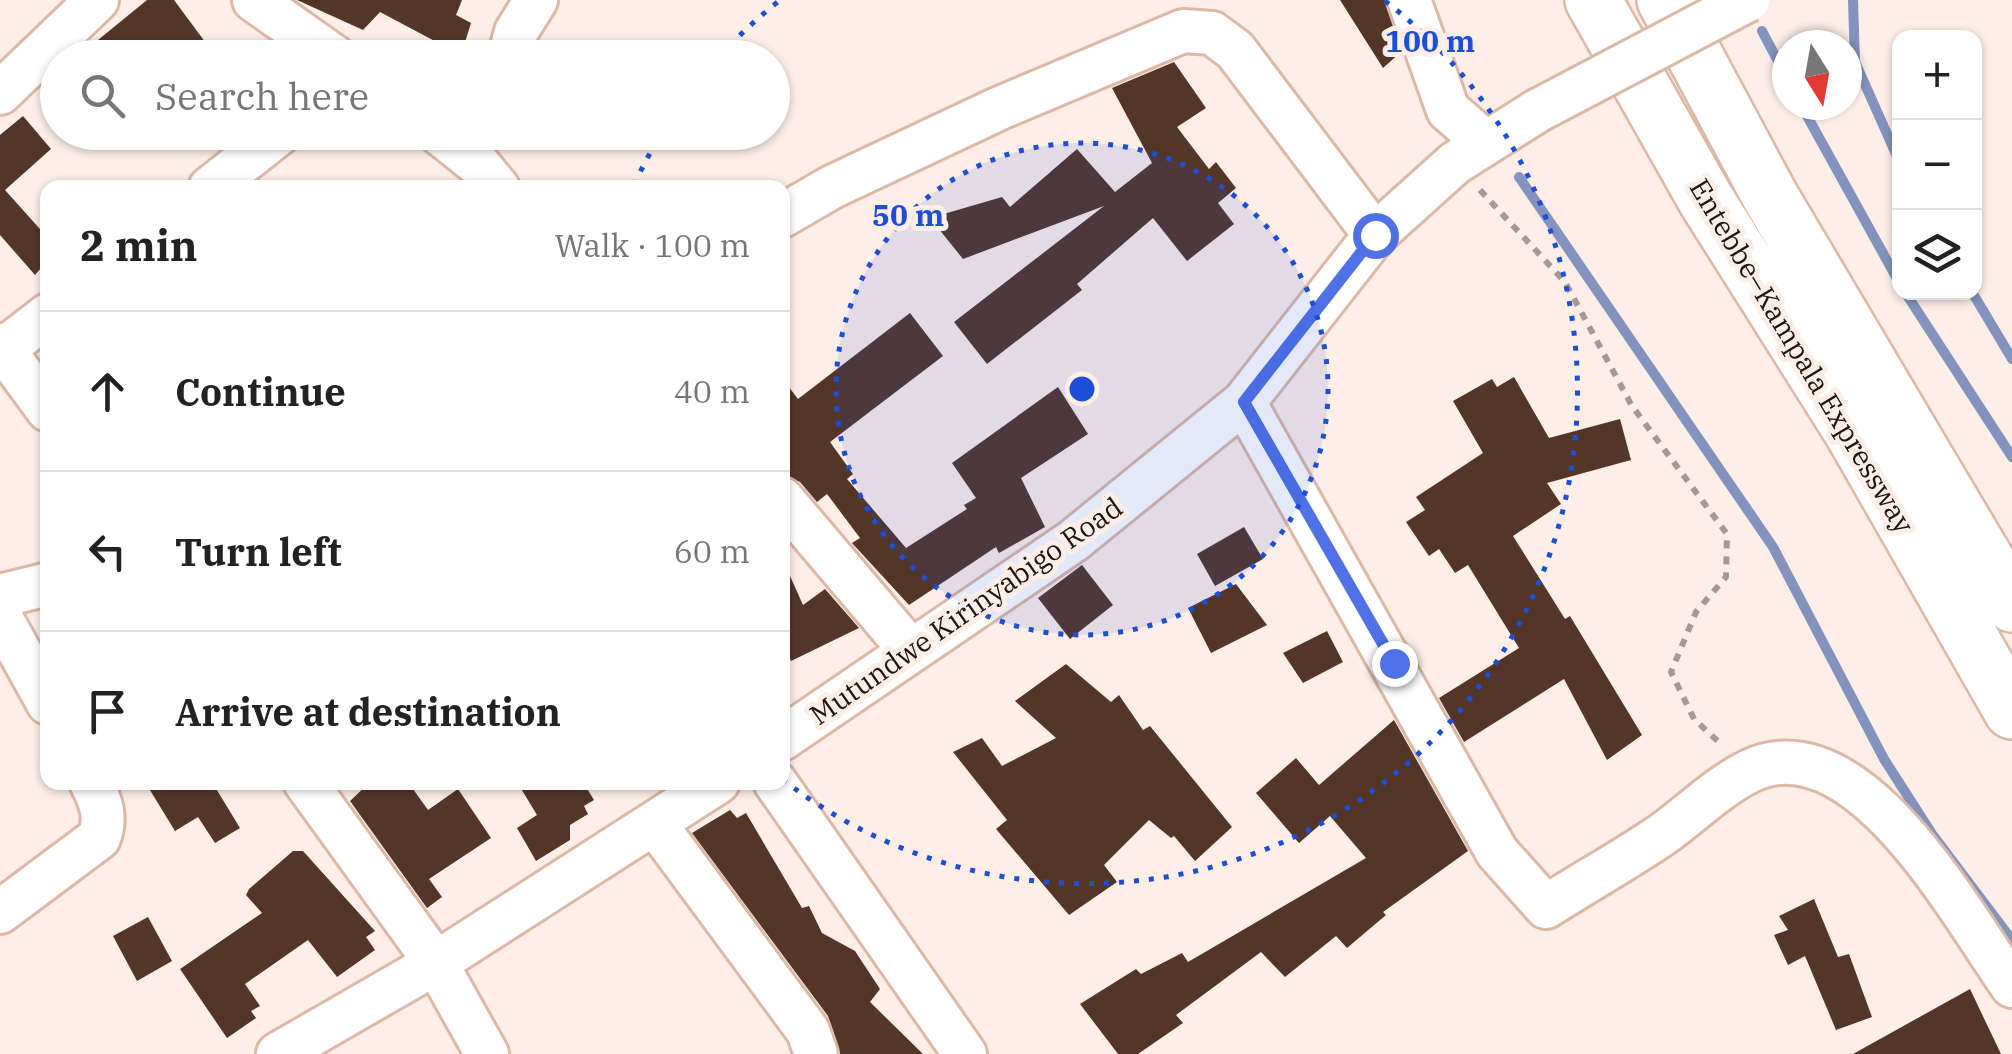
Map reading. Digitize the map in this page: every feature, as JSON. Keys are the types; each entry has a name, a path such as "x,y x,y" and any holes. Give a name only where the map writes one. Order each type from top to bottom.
{"highway":[{"name":"Entebbe–Kampala Expressway","path":"1593,0 1706,200 1852,433 2012,712"},
{"name":"Entebbe–Kampala Expressway","path":"1665,0 1770,196 2012,604"}],"street":[{"path":"55,40 97,0"},
{"path":"254,0 311,40"},
{"path":"514,40 536,0"},
{"path":"1409,0 1448,110 1470,152"},
{"name":"Mutundwe Kirinyabigo Road","path":"790,734 1074,541 1244,402 1375,235 1470,152 1537,111 1748,0"},
{"path":"790,211 832,187 1000,108 1183,32 1212,34 1235,50 1375,235"},
{"path":"0,93 40,55"},
{"path":"220,180 258,150"},
{"path":"40,320 2,347 40,399"},
{"path":"1244,402 1497,852 1546,906 1660,836 1750,771 1788,762 1827,768 1861,790 1920,857 2012,986"},
{"path":"790,507 911,651"},
{"path":"0,596 40,586"},
{"path":"0,616 40,688"},
{"path":"0,912 99,838 104,824 95,790"},
{"path":"310,790 436,963 487,1054"},
{"path":"278,1054 436,963 706,790"},
{"path":"780,790 965,1054"},
{"path":"655,824 808,1031 816,1054"}],"path":[{"path":"1470,152 1565,282 1632,406 1726,534 1726,577 1696,612 1671,672 1694,719 1750,771"}],"building":[{"path":"147,0 174,0 204,40 98,40"},
{"path":"297,0 462,0 456,15 471,23 466,40 433,40 380,12 363,30"},
{"path":"1340,0 1385,0 1401,52 1383,68"},
{"path":"1174,62 1206,108 1177,127 1209,169 1216,162 1236,188 1218,203 1234,224 1187,261 1153,218 1077,284 1082,290 987,364 954,322 1104,206 963,259 930,218 1002,197 1010,207 1077,149 1115,192 1152,163 1112,88"},
{"path":"23,116 40,136 40,150 50,150 5,190 40,229 40,269 35,275 0,235 0,135"},
{"path":"910,313 943,356 830,442 853,474 847,479 906,548 967,509 964,505 976,498 952,463 1058,387 1088,434 1021,478 1045,527 999,553 996,547 909,605 852,543 860,538 827,494 817,502 800,482 790,478 790,388 798,399"},
{"path":"1514,377 1549,438 1620,419 1631,460 1547,483 1561,504 1513,536 1565,619 1570,616 1642,735 1607,760 1564,679 1464,742 1439,698 1519,648 1468,565 1455,573 1439,549 1429,556 1406,522 1425,510 1416,497 1483,453 1453,401 1492,379 1497,387"},
{"path":"1244,527 1263,559 1215,586 1197,554"},
{"path":"1082,565 1113,605 1070,639 1038,598"},
{"path":"790,576 803,605 825,589 859,628 791,661"},
{"path":"1236,584 1267,625 1211,653 1188,608"},
{"path":"1327,631 1343,662 1303,683 1283,653"},
{"path":"1066,664 1111,702 1119,695 1143,730 1150,726 1232,827 1195,861 1174,836 1171,838 1149,820 1104,865 1117,882 1069,915 996,829 1007,820 953,752 982,738 1002,766 1056,738 1015,701"},
{"path":"1394,720 1468,851 1383,912 1386,915 1347,948 1336,936 1285,977 1261,952 1176,1015 1183,1023 1138,1054 1118,1054 1080,1004 1136,969 1141,974 1182,953 1188,962 1366,858 1330,816 1299,843 1256,793 1296,758 1319,785"},
{"path":"150,790 217,790 240,828 215,843 198,817 175,831"},
{"path":"362,790 414,790 428,810 459,790 491,838 429,879 442,897 427,908 350,801"},
{"path":"522,790 588,790 594,800 584,806 588,814 570,825 570,840 536,861 517,828 537,815"},
{"path":"730,810 737,818 746,813 802,908 809,906 822,933 855,951 880,989 870,1002 923,1054 840,1054 828,1016 692,833"},
{"path":"293,851 303,851 375,931 366,937 375,950 337,977 308,940 245,984 260,1006 251,1011 256,1018 227,1038 180,969 262,913 246,895 249,889"},
{"path":"1814,899 1838,957 1849,954 1872,1017 1836,1030 1805,956 1788,965 1774,935 1788,930 1779,916"},
{"path":"148,917 172,961 137,981 113,936"},
{"path":"1970,989 2001,1054 1853,1054"}],"waterway":[{"path":"1853,0 1855,62 1892,145"},
{"path":"1762,31 1772,50"},
{"path":"1809,120 1892,270"},
{"path":"1519,177 1773,547 1884,759 1932,834 2012,940"},
{"path":"1910,300 2012,457"},
{"path":"1977,300 2012,359"}],"route":[{"path":"1375,235 1244,402 1394,663"}]}
